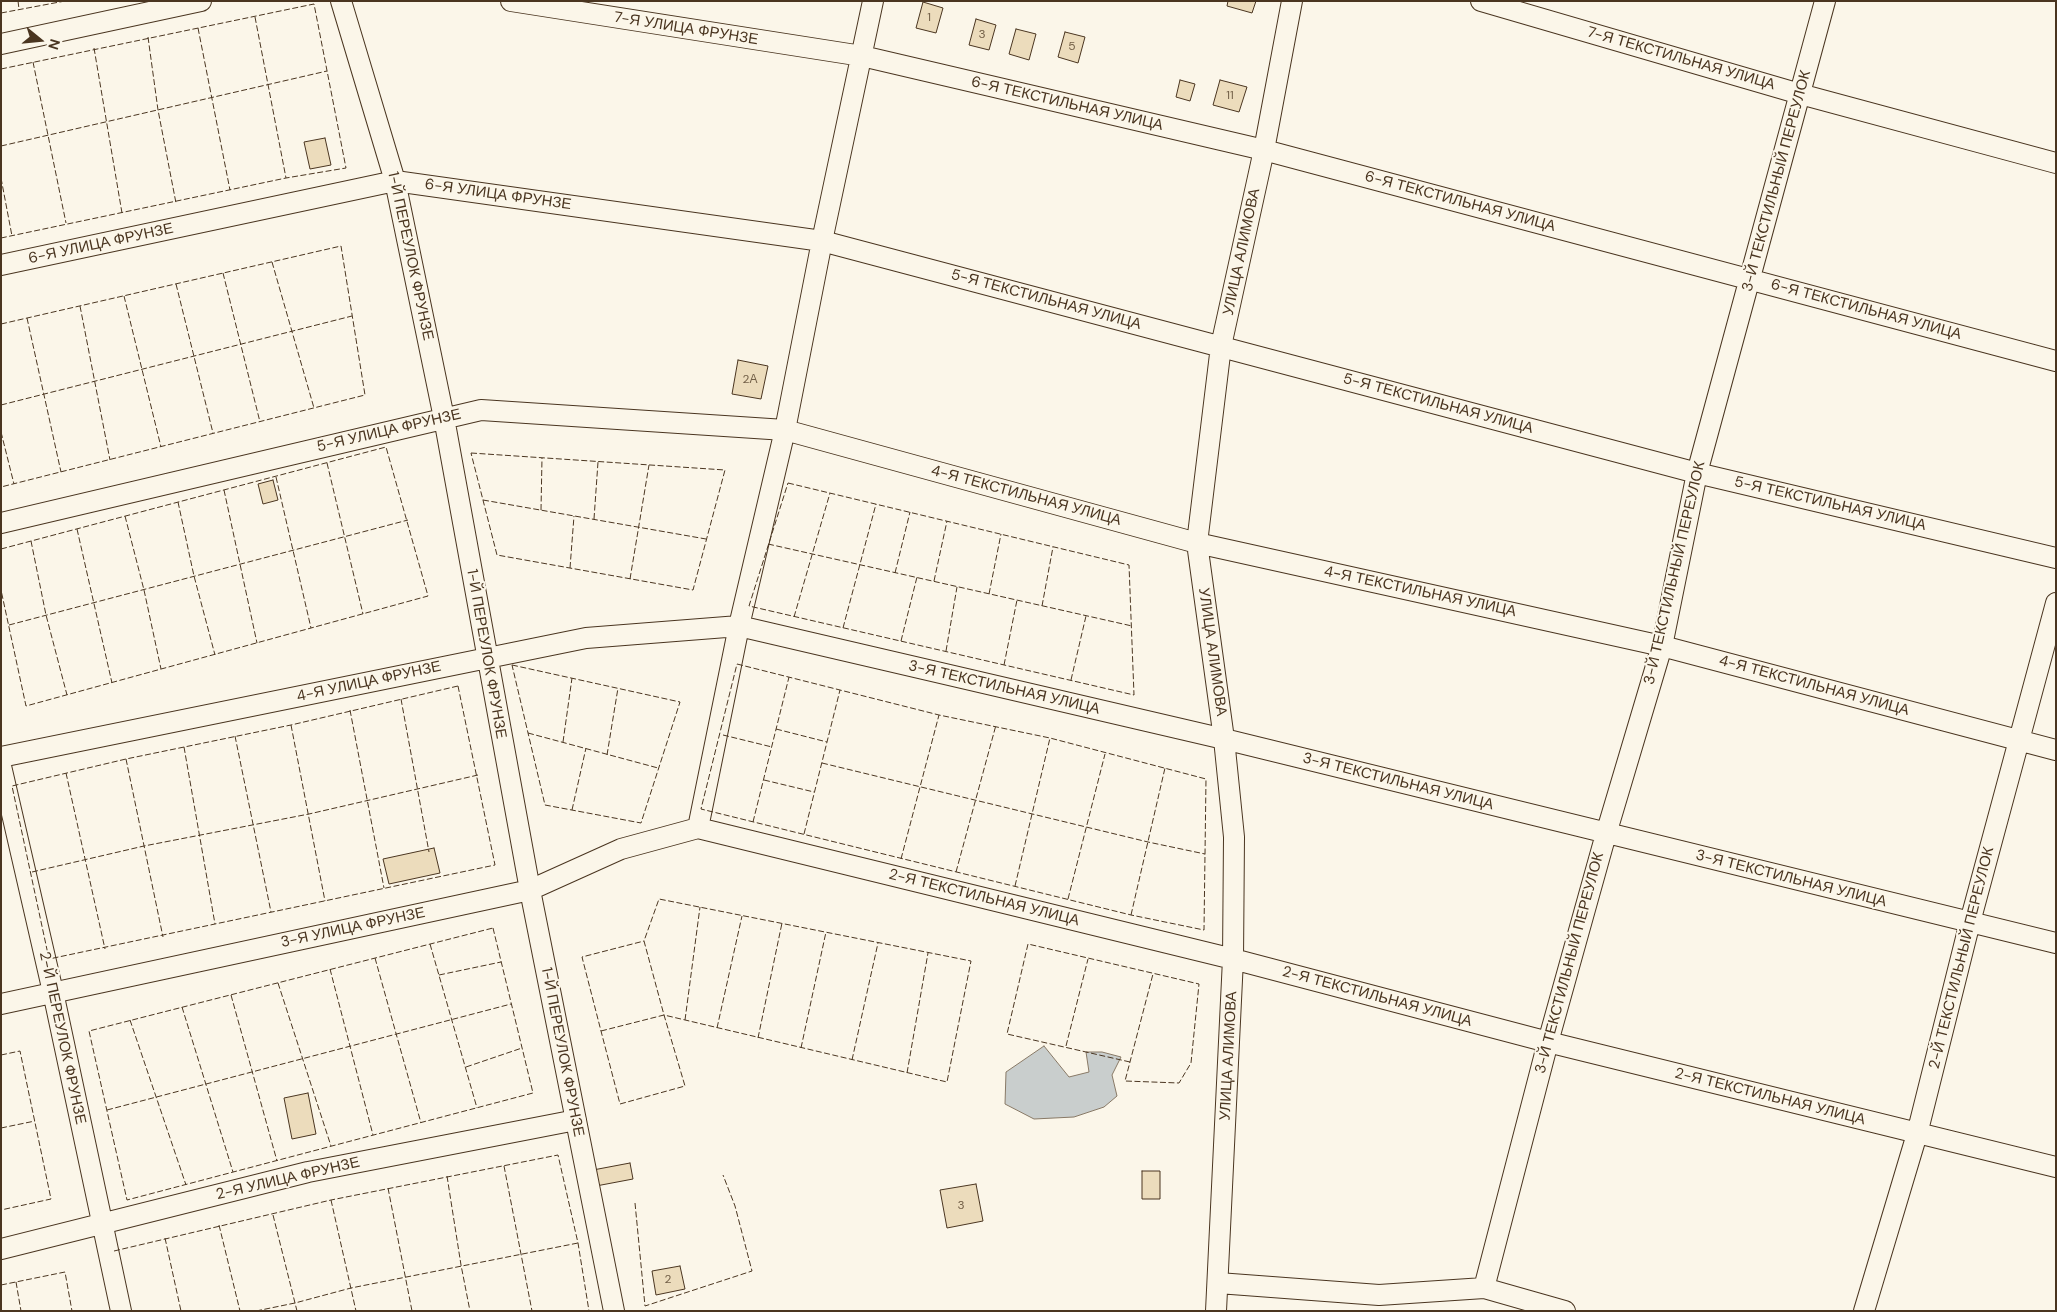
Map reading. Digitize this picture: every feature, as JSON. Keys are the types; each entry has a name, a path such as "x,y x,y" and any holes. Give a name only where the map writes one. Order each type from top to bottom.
{"street":[{"path":"1,44 202,1"},
{"name":"1-Й ПЕРЕУЛОК ФРУНЗЕ","path":"341,1 395,181 444,418 486,658 530,890 614,1311"},
{"name":"7-Я УЛИЦА ФРУНЗЕ","path":"510,1 862,56"},
{"path":"698,828 738,626 785,430 822,241 873,1"},
{"name":"УЛИЦА АЛИМОВА","path":"1216,1311 1233,960 1234,837 1224,739 1197,543 1221,346 1264,150 1292,1"},
{"name":"7-Я ТЕКСТИЛЬНАЯ УЛИЦА","path":"1481,1 1800,94 2056,163"},
{"name":"3-Й ТЕКСТИЛЬНЫЙ ПЕРЕУЛОК","path":"1484,1288 1548,1042 1606,834 1662,646 1697,473 1826,1"},
{"name":"6-Я ТЕКСТИЛЬНАЯ УЛИЦА","path":"862,56 1264,150 2056,361"},
{"name":"6-Я УЛИЦА ФРУНЗЕ","path":"1,265 395,181 822,241"},
{"name":"5-Я ТЕКСТИЛЬНАЯ УЛИЦА","path":"822,241 1697,473 2056,558"},
{"name":"5-Я УЛИЦА ФРУНЗЕ","path":"1,523 481,410 785,430"},
{"name":"4-Я ТЕКСТИЛЬНАЯ УЛИЦА","path":"785,430 1197,543 1662,646 2056,750"},
{"name":"2-Й ТЕКСТИЛЬНЫЙ ПЕРЕУЛОК","path":"1864,1311 1917,1134 1970,922 2056,603"},
{"name":"4-Я УЛИЦА ФРУНЗЕ","path":"1,757 586,638 738,626"},
{"name":"3-Я ТЕКСТИЛЬНАЯ УЛИЦА","path":"738,626 1224,739 2056,943"},
{"name":"2-Й ПЕРЕУЛОК ФРУНЗЕ","path":"1,766 53,992 101,1225 121,1311"},
{"name":"3-Я УЛИЦА ФРУНЗЕ","path":"1,1004 530,890 620,849 698,828"},
{"name":"2-Я ТЕКСТИЛЬНАЯ УЛИЦА","path":"698,828 1233,960 1548,1042 2056,1167"},
{"name":"2-Я УЛИЦА ФРУНЗЕ","path":"1,1249 308,1172 576,1120"},
{"path":"1218,1283 1379,1295 1484,1288 1565,1311"}],"shaded area":[{"path":"1044,1046 1069,1077 1089,1072 1086,1052 1102,1052 1121,1057 1112,1075 1117,1096 1104,1107 1074,1117 1034,1119 1005,1104 1006,1072"}],"building":[{"path":"1228,1 1256,1 1252,13 1227,6"},
{"path":"923,2 943,8 936,33 916,28"},
{"path":"976,19 996,25 989,50 969,45"},
{"path":"1016,29 1036,34 1029,60 1009,54"},
{"path":"1065,32 1085,37 1078,63 1058,57"},
{"path":"1180,80 1195,84 1190,101 1176,97"},
{"path":"1220,80 1247,87 1239,112 1213,105"},
{"path":"325,138 331,165 310,169 304,142"},
{"path":"738,360 768,366 761,399 732,394"},
{"path":"273,480 278,500 263,504 258,484"},
{"path":"434,848 440,873 389,884 383,859"},
{"path":"308,1093 316,1134 292,1139 284,1098"},
{"path":"630,1163 633,1179 596,1186 593,1170"},
{"path":"1142,1171 1160,1171 1160,1199 1142,1199"},
{"path":"976,1184 983,1221 947,1228 940,1190"},
{"path":"680,1266 685,1289 656,1295 652,1271"}],"fence":[{"path":"18,1 19,9"},
{"path":"1,13 65,1"},
{"path":"1,69 314,4 346,168 286,178 1,238"},
{"path":"255,17 286,178"},
{"path":"198,28 230,190"},
{"path":"148,37 158,110 176,203"},
{"path":"94,48 122,213"},
{"path":"33,62 66,223"},
{"path":"1,146 327,71"},
{"path":"1,178 12,236"},
{"path":"1,324 341,246 365,395 1,487"},
{"path":"272,262 314,408"},
{"path":"223,273 260,422"},
{"path":"176,284 213,433"},
{"path":"124,296 161,447"},
{"path":"80,306 110,460"},
{"path":"1,405 352,316"},
{"path":"27,318 61,472"},
{"path":"1,432 14,484"},
{"path":"1,549 386,447 428,596 26,706 1,590"},
{"path":"471,453 725,470 693,590 497,555 471,453"},
{"path":"541,510 542,458"},
{"path":"594,519 598,462"},
{"path":"327,463 363,614"},
{"path":"630,579 649,465"},
{"path":"276,477 311,628"},
{"path":"788,483 1129,565 1134,695 749,606 788,483"},
{"path":"224,490 257,643"},
{"path":"794,617 830,493"},
{"path":"483,500 706,539"},
{"path":"178,502 194,576 215,655"},
{"path":"843,628 876,504"},
{"path":"895,573 910,512"},
{"path":"125,516 144,590 161,669"},
{"path":"570,568 574,516"},
{"path":"9,625 408,520"},
{"path":"934,581 947,521"},
{"path":"77,529 112,683"},
{"path":"989,594 1001,534"},
{"path":"31,541 46,615 67,695"},
{"path":"768,544 1132,626"},
{"path":"1042,606 1053,547"},
{"path":"901,641 917,577"},
{"path":"946,651 957,587"},
{"path":"1004,665 1017,600"},
{"path":"1071,680 1086,616"},
{"path":"737,664 939,715 1050,738 1206,779 1204,930 1131,915 701,809 737,664"},
{"path":"512,665 680,702 641,823 545,805 512,665"},
{"path":"753,822 789,677"},
{"path":"563,742 572,678"},
{"path":"458,686 495,865 49,959 12,786 126,759 291,725 458,686"},
{"path":"607,755 618,688"},
{"path":"804,834 840,690"},
{"path":"401,699 429,852"},
{"path":"350,710 384,888"},
{"path":"901,859 939,715"},
{"path":"291,725 325,901"},
{"path":"956,872 996,725"},
{"path":"776,729 827,742"},
{"path":"528,733 658,768"},
{"path":"723,735 772,747"},
{"path":"235,736 271,912"},
{"path":"1015,886 1050,738"},
{"path":"184,747 215,924"},
{"path":"572,810 586,748"},
{"path":"1068,899 1105,754"},
{"path":"126,759 163,937"},
{"path":"822,763 1148,842 1205,854"},
{"path":"1131,915 1165,768"},
{"path":"66,773 105,949"},
{"path":"32,872 144,846 309,814 478,775"},
{"path":"764,780 814,792"},
{"path":"601,1031 664,1015 947,1082 971,961 659,899 644,941 664,1015 685,1086 620,1104 601,1031 582,957 644,941"},
{"path":"685,1020 700,907"},
{"path":"717,1028 742,916"},
{"path":"758,1038 782,923"},
{"path":"493,928 533,1093 127,1200 89,1031 493,928"},
{"path":"801,1048 826,932"},
{"path":"852,1060 878,943"},
{"path":"430,944 477,1108"},
{"path":"1130,1062 1007,1034 1028,944 1199,984 1191,1063 1179,1083 1125,1081 1153,974"},
{"path":"907,1073 928,953"},
{"path":"375,958 421,1123"},
{"path":"1066,1046 1088,959"},
{"path":"439,975 501,962"},
{"path":"330,969 373,1135"},
{"path":"278,983 331,1146"},
{"path":"231,995 277,1161"},
{"path":"107,1110 511,1004"},
{"path":"182,1007 233,1172"},
{"path":"130,1020 186,1185"},
{"path":"466,1067 522,1048"},
{"path":"1,1055 20,1051 51,1199 1,1210"},
{"path":"1,1128 35,1121"},
{"path":"114,1251 331,1200 558,1155 578,1243 589,1311"},
{"path":"504,1166 532,1311"},
{"path":"635,1203 645,1306 752,1271 735,1206 723,1175"},
{"path":"447,1176 470,1311"},
{"path":"388,1188 412,1311"},
{"path":"331,1200 356,1311"},
{"path":"273,1215 297,1311"},
{"path":"219,1225 240,1311"},
{"path":"165,1238 181,1311"},
{"path":"256,1311 351,1288 578,1243"},
{"path":"1,1285 65,1272 72,1311"},
{"path":"16,1282 21,1311"}]}
